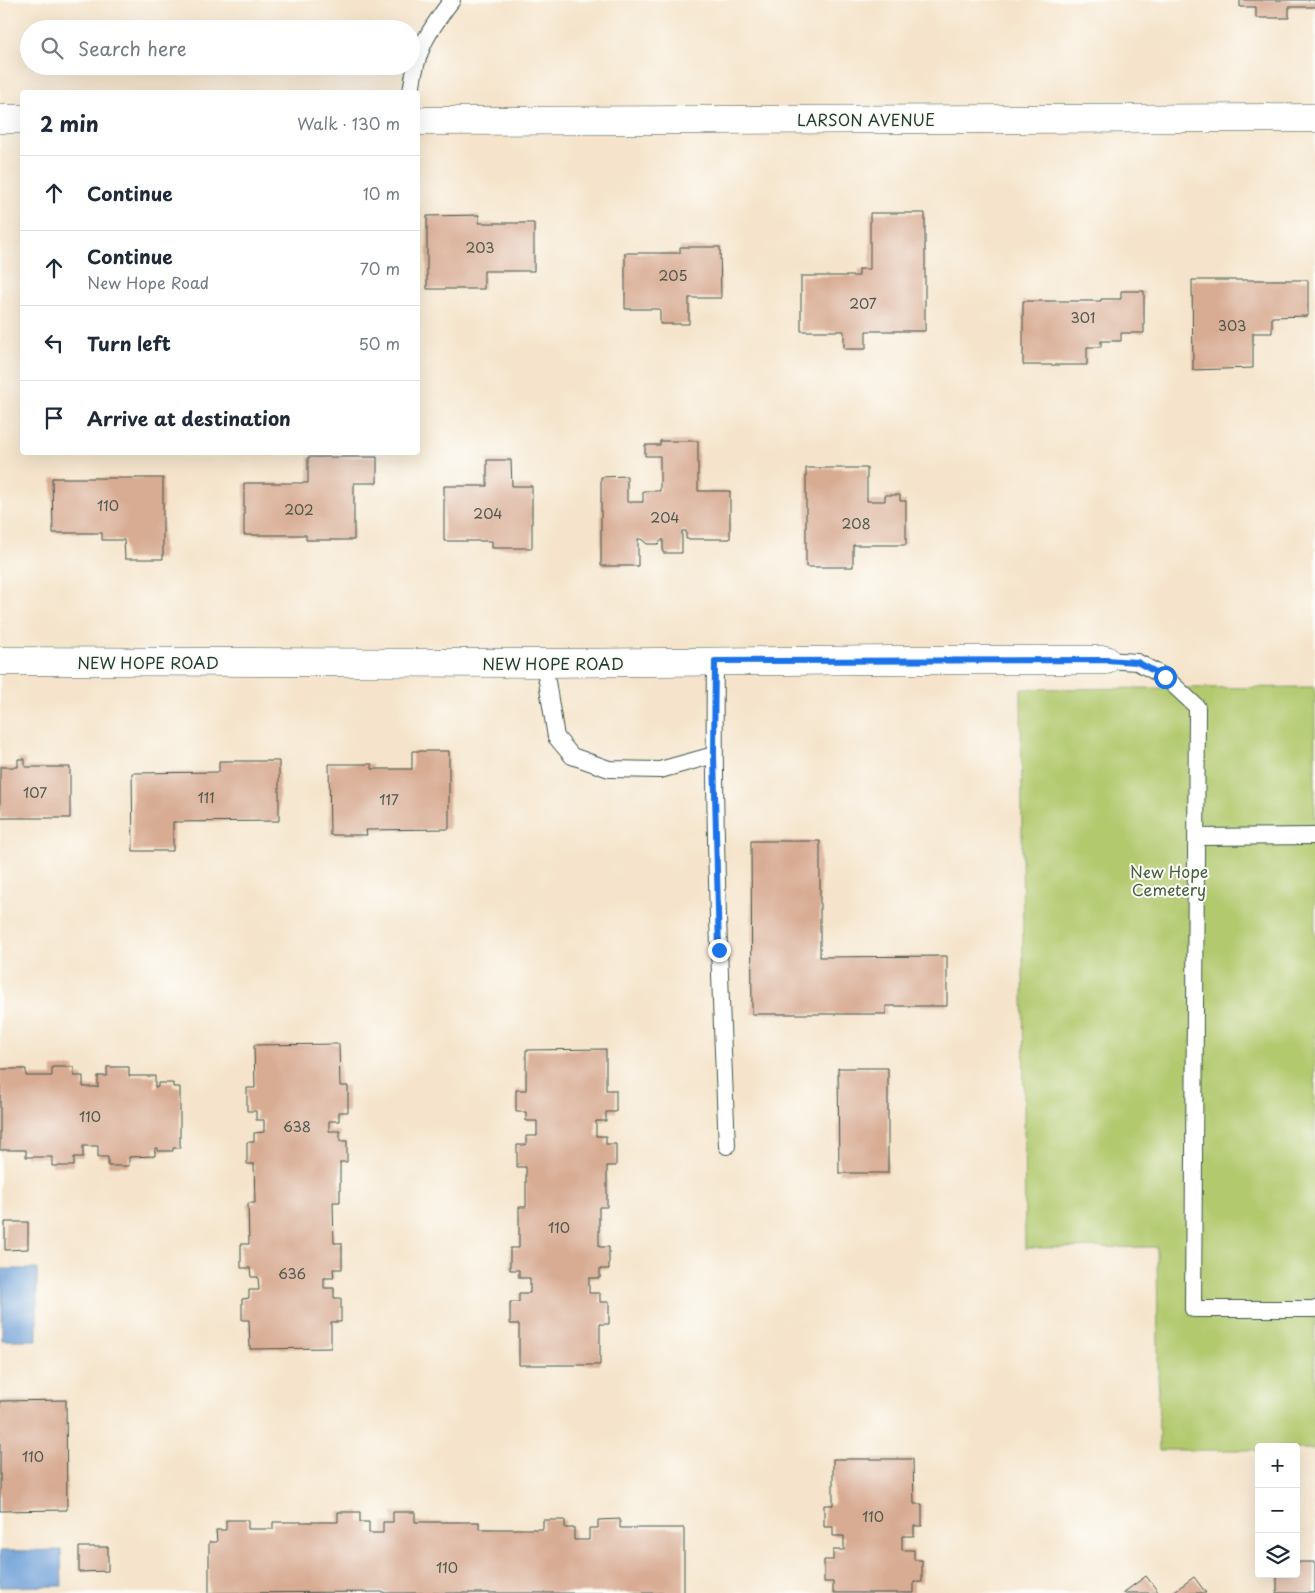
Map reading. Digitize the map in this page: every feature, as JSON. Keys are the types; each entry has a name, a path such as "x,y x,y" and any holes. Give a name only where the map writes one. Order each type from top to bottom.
{"street":[{"name":"LARSON AVENUE","path":"420,121 1315,118"},
{"path":"0,119 20,119"},
{"name":"NEW HOPE ROAD","path":"0,661 544,663 1106,660"}],"lane":[{"path":"420,49 434,24 452,0"},
{"path":"412,90 414,75"},
{"path":"1106,660 1137,662 1165,677 1196,707 1193,1309 1315,1309"},
{"path":"715,661 714,755 727,1146"},
{"path":"544,663 556,737 572,756 609,768 660,770 714,755"},
{"path":"1196,837 1315,836"}],"green space":[{"name":"New Hope Cemetery","path":"1315,687 1315,1449 1300,1449 1300,1443 1255,1443 1255,1450 1159,1450 1157,1247 1025,1248 1021,689"}],"water":[{"path":"2,1269 37,1269 37,1340 2,1340"},
{"path":"61,1550 62,1586 0,1587 0,1551"}],"building":[{"path":"1240,0 1315,0 1315,7 1289,7 1289,18 1256,18 1256,7 1240,7"},
{"path":"870,213 925,213 925,331 866,331 866,349 844,349 844,331 801,331 801,276 859,276 859,269 870,269"},
{"path":"479,215 479,223 534,223 534,271 484,271 484,289 427,289 427,216"},
{"path":"680,247 720,247 721,298 689,298 689,324 660,324 660,309 625,309 625,253 680,253"},
{"path":"1192,280 1308,280 1308,316 1272,317 1272,333 1253,333 1253,368 1193,370"},
{"path":"1121,291 1144,291 1144,333 1121,333 1121,341 1101,341 1101,347 1087,347 1087,365 1023,365 1023,301 1101,301 1101,299 1121,299"},
{"path":"660,441 698,441 698,491 730,491 730,539 686,539 686,531 682,531 682,553 663,553 663,539 658,544 647,544 638,539 638,566 601,566 601,477 627,476 627,502 643,502 643,491 660,491 660,456 645,456 645,445 660,445"},
{"path":"308,457 377,457 377,483 354,483 354,540 306,540 306,535 244,535 244,483 308,483"},
{"path":"487,460 511,460 512,486 532,486 532,548 492,548 492,541 444,541 444,486 487,486"},
{"path":"806,468 867,468 867,501 885,501 885,495 900,495 900,501 906,501 906,545 853,545 853,567 806,567"},
{"path":"52,478 163,478 163,559 125,559 124,540 102,540 102,533 53,533"},
{"path":"412,751 449,751 449,829 366,830 367,835 330,835 329,764 372,764 372,769 412,769"},
{"path":"18,759 25,759 25,767 70,767 70,818 0,818 0,767 18,767"},
{"path":"219,761 279,761 279,821 173,822 173,851 133,851 132,773 219,772"},
{"path":"751,841 820,841 820,957 947,956 947,1006 886,1006 886,1014 752,1014"},
{"path":"339,1044 340,1086 348,1086 348,1112 339,1112 339,1121 329,1121 329,1131 340,1131 340,1141 347,1141 347,1162 340,1162 340,1202 333,1202 334,1243 342,1243 342,1269 333,1269 334,1278 324,1278 324,1288 334,1288 334,1298 341,1298 341,1322 331,1322 331,1348 250,1349 249,1320 242,1320 242,1299 249,1298 249,1290 259,1290 258,1277 251,1277 250,1268 241,1268 241,1244 249,1244 248,1203 255,1203 254,1164 247,1164 247,1142 254,1142 254,1133 264,1132 264,1120 256,1120 256,1111 247,1111 247,1088 255,1088 254,1045"},
{"path":"606,1049 606,1090 616,1090 616,1112 606,1112 606,1121 596,1121 596,1136 606,1136 606,1144 616,1144 616,1166 607,1166 607,1207 599,1207 599,1247 609,1247 609,1269 600,1269 600,1278 589,1278 589,1293 600,1293 600,1302 609,1302 609,1324 600,1324 600,1365 519,1365 519,1324 510,1324 510,1302 519,1302 519,1293 530,1293 530,1278 519,1278 519,1270 510,1270 510,1248 519,1248 519,1207 526,1207 526,1167 517,1167 517,1145 526,1145 526,1136 537,1136 537,1121 526,1121 526,1112 516,1112 516,1090 526,1090 526,1050"},
{"path":"52,1067 74,1067 74,1076 83,1076 83,1087 98,1087 98,1076 107,1076 107,1067 129,1067 129,1076 155,1076 155,1087 158,1087 158,1083 173,1083 173,1087 180,1087 180,1148 173,1148 173,1151 158,1151 158,1148 155,1148 155,1156 129,1157 129,1166 108,1166 108,1157 98,1157 98,1146 83,1146 83,1157 74,1157 74,1166 52,1166 52,1157 26,1157 26,1150 0,1150 0,1069 26,1069 26,1076 52,1076"},
{"path":"838,1068 888,1068 888,1173 839,1173"},
{"path":"5,1222 28,1222 28,1249 5,1250"},
{"path":"66,1400 67,1510 0,1511 0,1401"},
{"path":"833,1459 913,1459 914,1504 922,1504 922,1526 914,1526 914,1536 902,1536 902,1550 914,1550 914,1560 922,1560 922,1582 914,1582 914,1593 833,1593 833,1582 824,1582 824,1560 833,1560 833,1550 844,1550 844,1536 833,1536 833,1527 824,1527 824,1505 833,1505"},
{"path":"338,1512 360,1512 360,1522 369,1522 369,1533 383,1533 383,1522 393,1522 393,1512 415,1512 415,1522 479,1522 479,1529 543,1529 543,1520 565,1520 565,1528 574,1528 574,1540 589,1540 589,1528 598,1528 598,1520 620,1519 620,1528 684,1528 684,1593 209,1593 209,1542 217,1542 216,1530 226,1530 226,1520 248,1520 248,1529 273,1529 273,1522 338,1522"},
{"path":"79,1547 108,1547 108,1571 79,1572"},
{"path":"1300,1562 1315,1562 1315,1593 1277,1593 1277,1578 1300,1578"},
{"path":"1146,1576 1159,1593 1123,1593"},
{"path":"1194,1577 1206,1593 1172,1593"}],"route":[{"path":"719,950 714,755 715,661 1106,660 1137,662 1165,677"}]}
